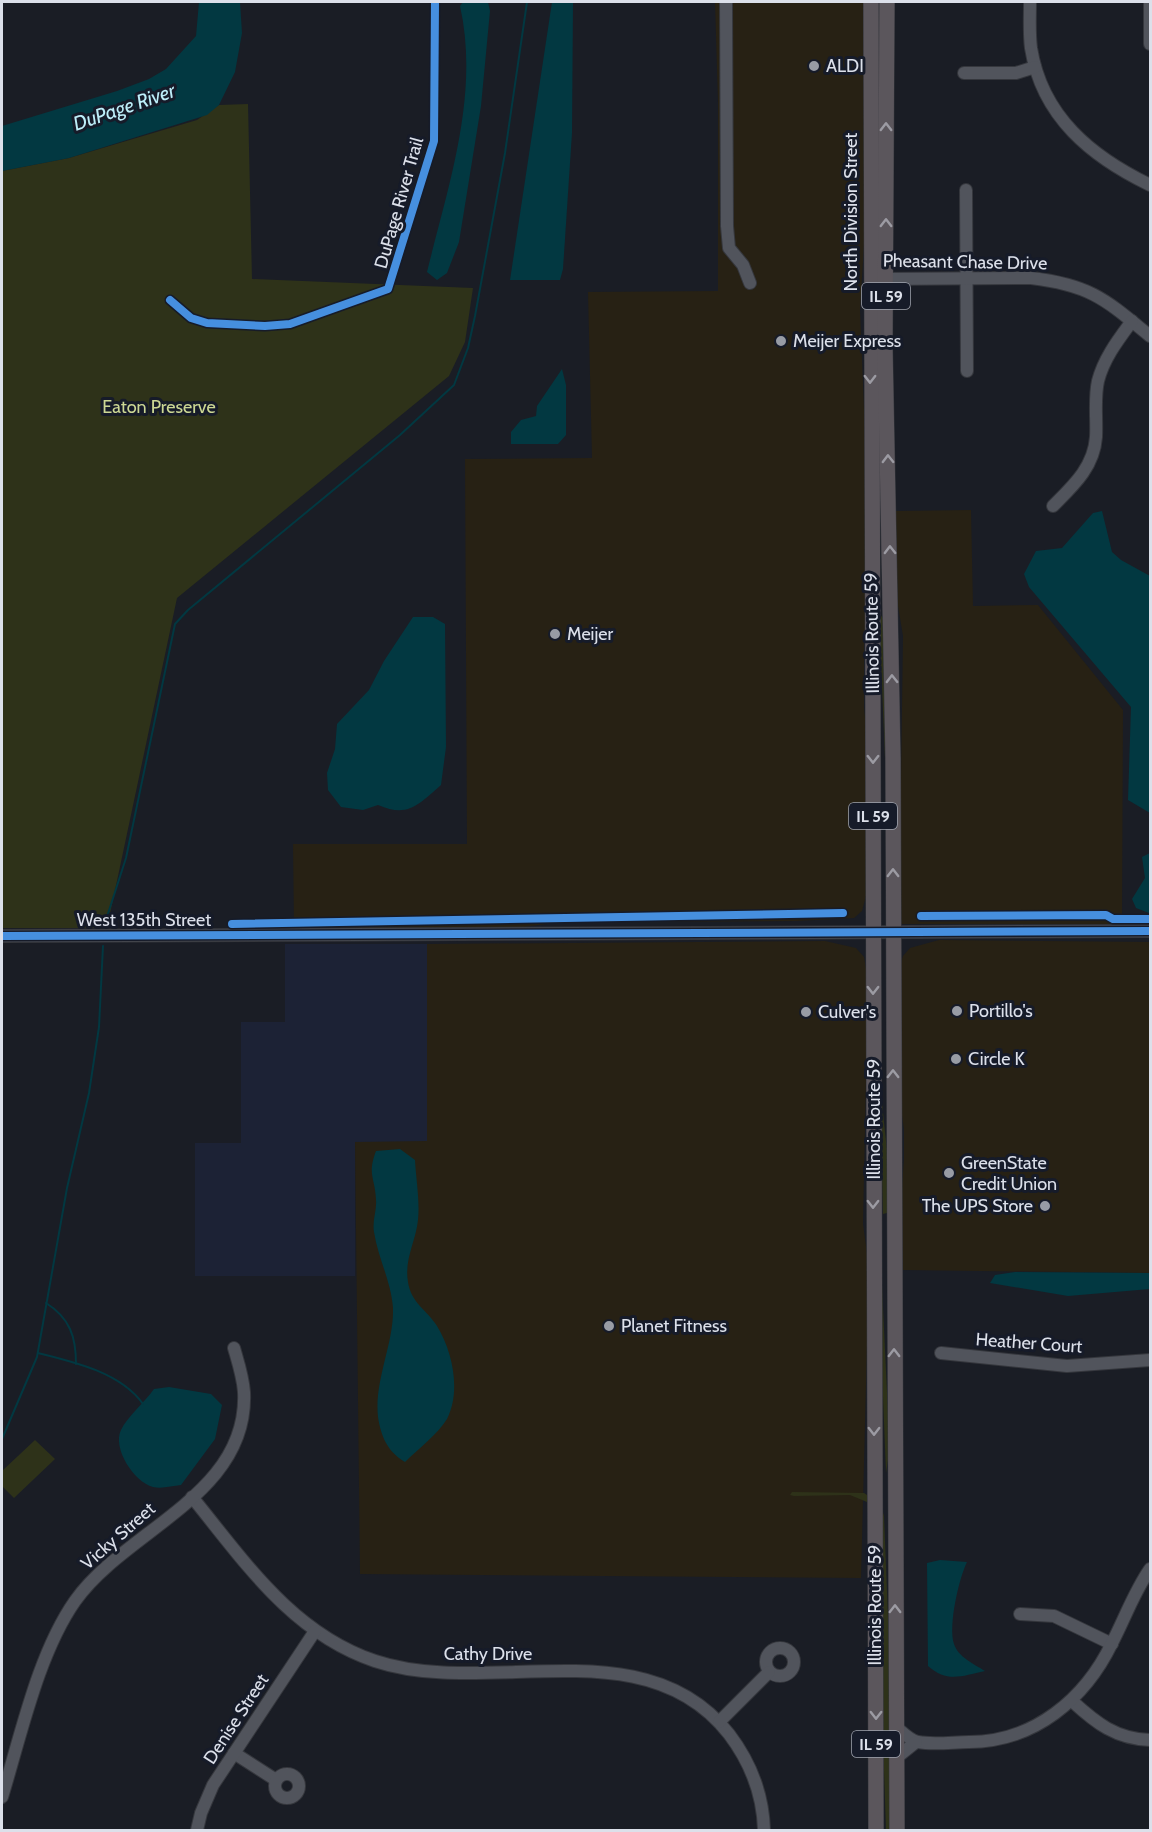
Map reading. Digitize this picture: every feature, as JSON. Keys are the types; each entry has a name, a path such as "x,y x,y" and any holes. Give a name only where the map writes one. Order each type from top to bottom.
{"main road":[{"name":"North Division Street","path":"871,2 878,279 887,407"},
{"name":"North Division Street","path":"872,423 886,2"},
{"name":"Illinois Route 59","path":"887,407 891,620 897,1830"},
{"name":"Illinois Route 59","path":"872,423 876,1830"},
{"path":"874,592 891,620"},
{"path":"874,1488 894,1496"}],"street":[{"path":"726,2 727,226 729,248 743,265 750,283"},
{"path":"1030,2 1030,46 1035,67 1052,103 1070,129 1091,151 1119,170 1150,185"},
{"path":"1150,2 1150,44"},
{"path":"964,73 1016,73 1035,67"},
{"path":"966,189 967,371"},
{"name":"Pheasant Chase Drive","path":"878,279 1031,278 1062,283 1106,299 1150,336"},
{"path":"1053,506 1077,482 1091,459 1096,439 1098,382 1110,351 1132,321"},
{"name":"West 135th Street","path":"2,936 1150,932"},
{"name":"Vicky Street","path":"2,1797 57,1629 76,1600 100,1571 214,1477 230,1455 241,1431 244,1391 234,1348"},
{"name":"Heather Court","path":"941,1353 1067,1366 1150,1360"},
{"name":"Cathy Drive","path":"192,1497 284,1607 315,1631 376,1661 439,1672 608,1672 639,1676 667,1686 693,1701 719,1722 738,1747 751,1770 761,1800 764,1830"},
{"path":"896,1727 916,1742 978,1742 1009,1736 1045,1720 1072,1701 1095,1673 1112,1644 1137,1589 1150,1569"},
{"path":"1020,1614 1054,1616 1112,1644"},
{"name":"Denise Street","path":"197,1830 201,1813 213,1785 315,1631"},
{"path":"719,1722 769,1672"},
{"path":"1072,1701 1098,1725 1118,1735 1150,1740"},
{"path":"896,1758 916,1742"},
{"path":"234,1753 276,1780"}],"shaded area":[{"path":"715,2 866,2 865,228 860,310 870,558 864,645 864,707 868,750 866,896 862,911 854,918 796,921 562,922 516,928 294,928 293,844 467,844 465,459 592,458 588,292 718,291 718,102"},
{"path":"971,510 973,606 1038,605 1123,710 1122,924 899,924 903,636 896,594 896,511"},
{"path":"939,940 1150,942 1150,1273 903,1270 899,1225 904,1160 904,1129 899,1096 900,966 903,956 910,948"},
{"path":"825,941 856,948 864,957 868,980 863,1224 869,1268 861,1578 360,1574 355,1141 427,1141 427,944"},
{"path":"285,944 427,944 427,1141 355,1142 355,1276 195,1276 195,1143 241,1143 241,1022 285,1022"}],"green space":[{"name":"Eaton Preserve","path":"248,104 252,279 473,288 465,342 449,376 177,598 107,928 2,928 2,171 69,158 197,120 219,105"},
{"path":"879,613 886,622 886,783"},
{"path":"880,1083 887,1151 887,1213 883,1214"},
{"path":"881,1265 888,1413 886,1473 879,1295"},
{"path":"35,1440 55,1459 14,1498 2,1486 2,1471"},
{"path":"792,1492 864,1493 867,1495 867,1502 850,1495 794,1496 790,1495"},
{"path":"881,1505 884,1516 890,1667 891,1830 886,1830 880,1650"}],"water":[{"name":"DuPage River","path":"199,2 240,2 242,33 235,72 219,105 207,115 69,158 2,171 2,126 117,91 149,79 166,69 196,36"},
{"path":"463,2 488,2 490,11 481,106 459,242 447,273 437,280 427,272 452,174 464,107 465,39 460,6"},
{"path":"552,2 573,2 572,133 563,269 560,280 510,280"},
{"path":"562,369 566,385 566,435 558,444 511,444 511,432 521,420 536,416 537,406"},
{"path":"1102,511 1112,552 1121,560 1150,576 1150,813 1128,800 1131,707 1029,587 1024,574 1036,551 1062,548 1093,513"},
{"path":"413,617 433,617 445,624 446,747 441,785 419,804 405,810 388,809 378,805 363,810 341,807 328,790 327,773 335,749 337,724 369,690 384,661"},
{"path":"1150,853 1149,913 1136,908 1132,899 1145,878 1142,857"},
{"path":"400,1149 415,1160 418,1198 418,1220 409,1258 408,1282 412,1295 443,1336 451,1360 454,1385 454,1397 447,1419 433,1436 405,1462 394,1454 386,1443 378,1417 379,1389 391,1335 393,1308 390,1288 374,1232 376,1200 372,1171 376,1151"},
{"path":"1015,1272 1150,1273 1150,1289 1068,1296 990,1283 995,1275"},
{"path":"169,1387 211,1394 222,1405 215,1439 181,1485 156,1488 146,1484 132,1472 122,1455 119,1437 127,1420 154,1389"},
{"path":"940,1560 967,1562 955,1602 952,1626 954,1644 967,1660 985,1671 955,1677 942,1675 928,1666 927,1563"}],"waterway":[{"path":"104,926 126,858 175,624 188,610 400,435 454,385 468,348 475,316 505,153 527,2"},
{"path":"2,1439 37,1357 67,1188 89,1093 99,1027 103,946"},
{"path":"46,1303 61,1315 70,1329 75,1345 76,1364"},
{"path":"38,1353 96,1370 123,1384 143,1404"}],"cycle path":[{"name":"DuPage River Trail","path":"170,300 191,318 207,323 265,326 290,324 388,289 434,141 435,2"},
{"path":"232,924 843,913"},
{"path":"921,916 1106,915 1113,919 1150,919"},
{"path":"2,936 1150,931"}],"place":[{"name":"ALDI","path":"814,66"},
{"name":"Meijer Express","path":"781,341"},
{"name":"Meijer","path":"555,634"},
{"name":"Portillo's","path":"957,1011"},
{"name":"Culver's","path":"806,1012"},
{"name":"Circle K","path":"956,1059"},
{"name":"GreenState Credit Union","path":"949,1173"},
{"name":"The UPS Store","path":"1045,1206"},
{"name":"Planet Fitness","path":"609,1326"}]}
